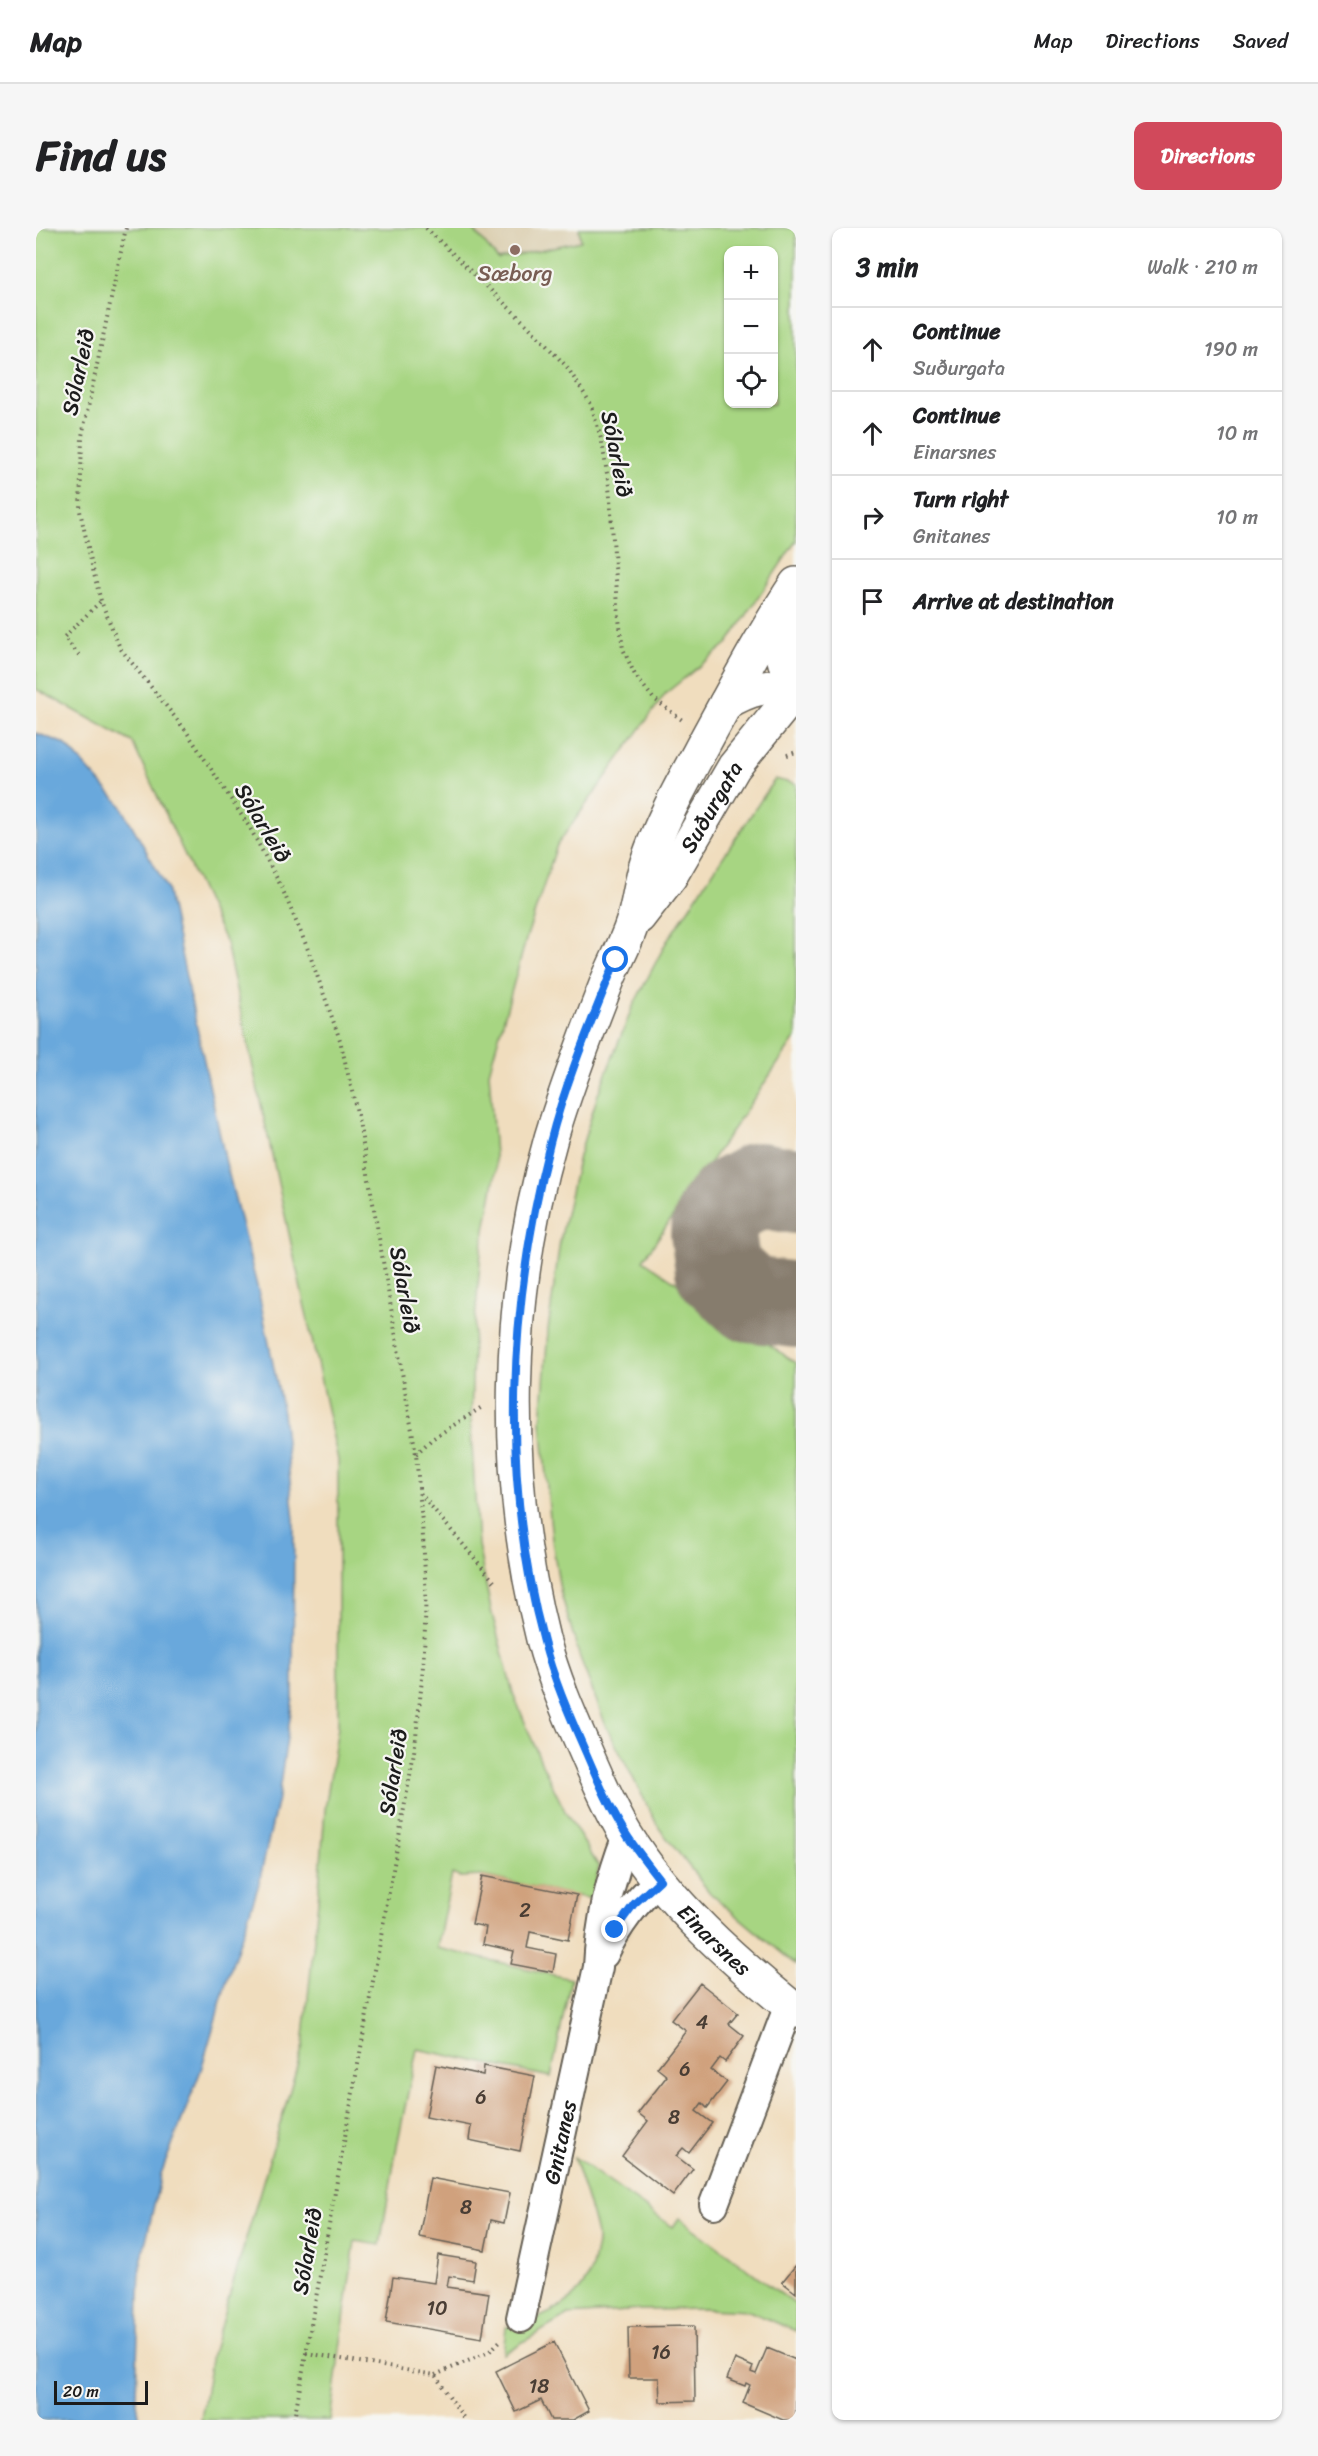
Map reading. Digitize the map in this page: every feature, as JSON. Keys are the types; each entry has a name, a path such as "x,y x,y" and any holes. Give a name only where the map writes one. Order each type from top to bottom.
{"street":[{"name":"Suðurgata","path":"627,1836 595,1774 566,1706 544,1643 528,1571 519,1492 515,1413 524,1272 551,1141 576,1060 632,925 646,863 666,818 726,703 796,584"},
{"path":"796,617 785,637 781,652 784,667 796,687"},
{"path":"726,703 743,693 759,688 777,685 796,687"},
{"name":"Suðurgata","path":"632,925 670,877 734,767 796,687"},
{"name":"Einarsnes","path":"627,1836 660,1880 701,1926 744,1967 793,2008 714,2204"},
{"name":"Gnitanes","path":"521,2318 598,1967 603,1909 627,1836"},
{"name":"Gnitanes","path":"598,1967 615,1930 634,1904 660,1880"}],"path":[{"name":"Sólarleið","path":"126,228 82,436 80,511 101,601 120,648 186,731 250,828 281,886 307,947 340,1040 359,1121 416,1454 425,1558 426,1624 418,1723 294,2420"},
{"name":"Sólarleið","path":"426,228 528,326 567,368 591,404 602,442 609,486 623,649 635,675 653,698 690,724"},
{"path":"79,656 64,637 101,601"},
{"path":"416,1454 432,1438 488,1404"},
{"path":"420,1493 432,1504 476,1562 504,1592"},
{"path":"306,2354 435,2375 489,2352 521,2318"},
{"path":"435,2375 465,2420"}],"shaded area":[{"name":"Sæborg","path":"472,228 579,228 581,241 498,259"}],"green space":[{"path":"36,228 472,228 498,259 581,241 579,228 796,228 796,541 728,643 666,693 557,845 527,936 489,1072 496,1170 481,1252 473,1343 471,1429 478,1545 491,1610 513,1693 542,1764 567,1815 599,1867 592,1899 482,1876 460,1877 452,1874 437,1948 571,1979 551,2077 417,2049 380,2245 355,2241 330,2420 201,2420 212,2354 303,2046 325,1810 338,1727 338,1460 226,943 132,742 36,689"},
{"path":"775,779 796,784 796,1037 643,1260 796,1363 796,1965 710,1893 659,1828 606,1726 579,1655 560,1590 552,1540 541,1422 548,1330 560,1241 579,1156 598,1094 632,1008 667,941"},
{"path":"574,2157 673,2227 679,2218 796,2305 796,2331 749,2311 641,2310 568,2315 503,2354 506,2327 535,2319 561,2306 582,2287 589,2274 594,2259 597,2236"}],"water":[{"path":"36,733 65,744 120,804 167,888 226,1163 259,1294 283,1413 294,1520 293,1698 278,1798 258,1887 227,1980 201,2070 161,2174 140,2267 136,2397 140,2420 36,2420"}],"building":[{"path":"482,1876 577,1895 568,1940 530,1932 527,1948 556,1954 553,1972 511,1964 514,1951 483,1944 486,1927 472,1924"},
{"path":"700,1983 738,2013 729,2024 744,2036 725,2062 720,2058 711,2070 727,2082 707,2108 702,2103 696,2111 712,2123 689,2153 683,2148 676,2156 693,2169 673,2196 622,2156 648,2121 638,2113 667,2076 657,2068 686,2031 671,2020"},
{"path":"436,2065 483,2075 484,2066 535,2076 520,2151 469,2140 471,2126 426,2117"},
{"path":"430,2178 510,2193 504,2223 491,2220 485,2250 419,2237"},
{"path":"438,2255 476,2261 473,2280 449,2276 447,2287 489,2293 482,2338 386,2322 393,2277 434,2283"},
{"path":"796,2265 796,2293 782,2282"},
{"path":"694,2326 695,2401 660,2402 659,2378 629,2378 628,2327"},
{"path":"554,2342 589,2411 573,2420 551,2420 541,2400 516,2412 496,2371"},
{"path":"767,2348 796,2360 796,2420 783,2420 743,2403 750,2385 746,2383 745,2386 727,2379 735,2359 753,2367 751,2372 756,2374"}],"taxiway":[{"path":"796,1191 759,1185 731,1200 719,1214 713,1233 718,1270 749,1299 796,1305"}],"place":[{"name":"Sæborg","path":"515,250"}],"route":[{"path":"615,1930 634,1904 660,1880 627,1836 595,1774 566,1706 544,1643 528,1571 519,1492 515,1413 524,1272 535,1209 551,1141 576,1060 616,960"}]}
